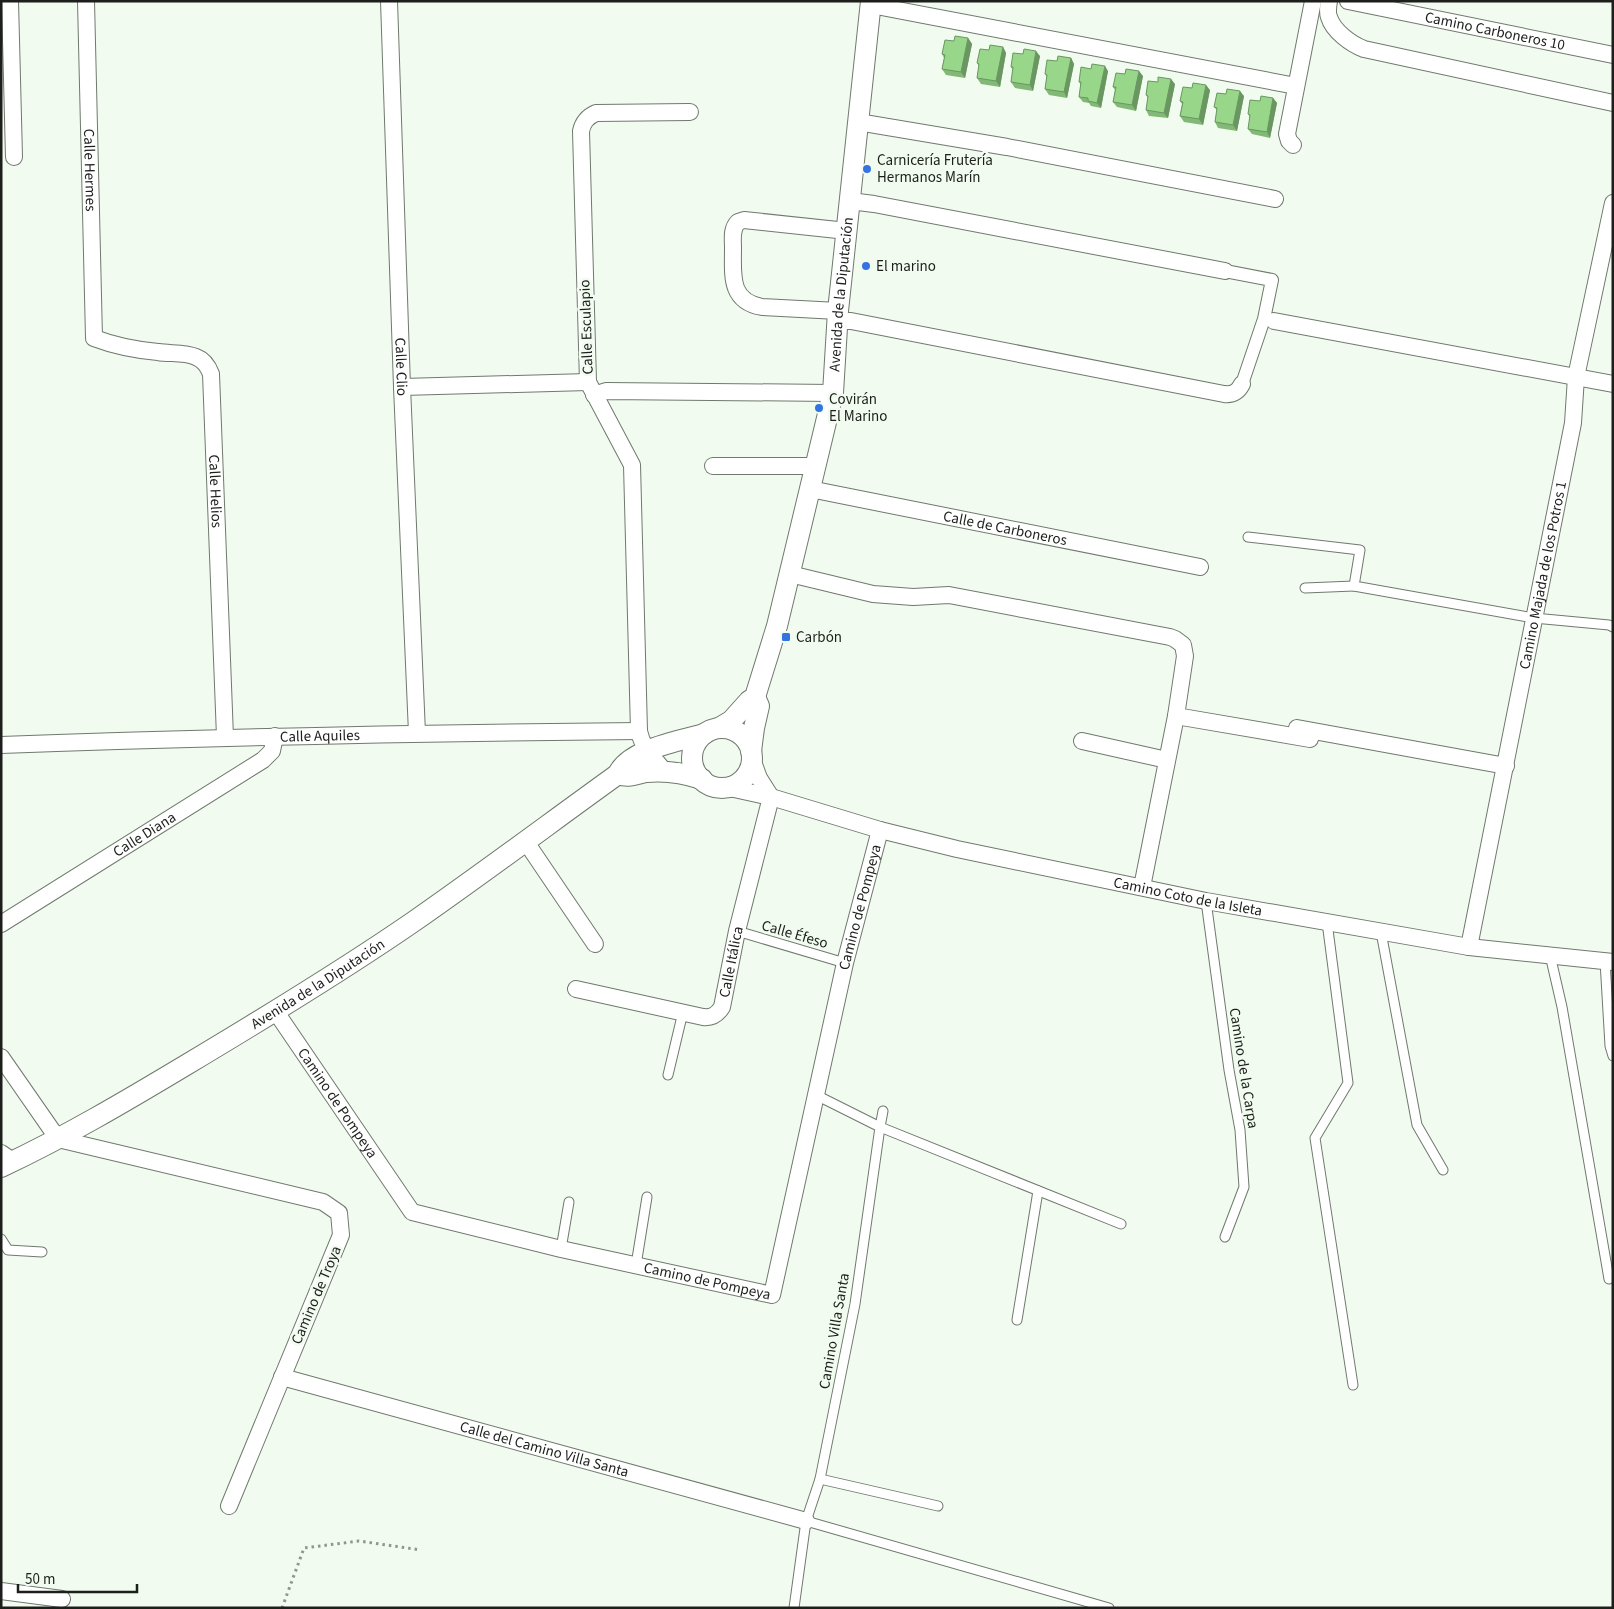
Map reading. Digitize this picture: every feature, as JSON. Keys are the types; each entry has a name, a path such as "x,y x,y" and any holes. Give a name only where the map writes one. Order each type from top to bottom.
{"street":[{"path":"10,1 14,157"},
{"name":"Calle Hermes","path":"86,1 94,338"},
{"name":"Calle Clio","path":"389,1 402,387 417,733"},
{"path":"1294,145 1288,141 1287,134 1313,1"},
{"path":"1329,1 1329,18 1333,25 1354,45 1613,103"},
{"name":"Camino Carboneros 10","path":"1348,1 1613,55"},
{"path":"871,3 1296,86"},
{"name":"Avenida de la Diputación","path":"5,1161 58,1139 276,1012 411,923 526,842 618,774 622,767 658,746 711,731 731,721 755,697 777,626 833,393 837,316 871,3"},
{"name":"Calle Esculapio","path":"665,772 640,740 639,731 632,465 591,389 581,131 582,125 590,115 596,113 690,112"},
{"path":"858,122 1007,147 1275,199"},
{"path":"847,231 744,220 738,222 733,231 733,280 737,292 745,302 762,308 837,316 850,321 1224,394 1233,394 1240,388 1269,320 1272,280 850,201"},
{"name":"Camino Majada de los Potros 1","path":"1469,947 1573,423 1576,377 1613,203"},
{"path":"1269,320 1613,384"},
{"name":"Calle Helios","path":"94,338 130,348 194,356 208,366 211,374 224,737"},
{"path":"402,387 833,393"},
{"path":"713,466 815,466"},
{"name":"Calle de Carboneros","path":"810,489 1200,567"},
{"path":"790,574 873,594 913,597 949,595 1175,639 1183,645 1185,656 1176,716 1142,886"},
{"name":"Avenida de la Diputación","path":"752,755 754,728 759,706 755,697"},
{"path":"1176,716 1379,752"},
{"path":"752,755 751,767 747,775 734,785 725,788 709,784 702,779 696,773 692,757 698,741 711,731 728,728 736,731 748,743 752,755 759,778 771,797"},
{"path":"1297,728 1506,766"},
{"name":"Calle Aquiles","path":"1,745 224,737 639,731"},
{"name":"Calle Diana","path":"1,924 263,760 272,751 275,736"},
{"path":"1082,742 1167,760"},
{"path":"618,774 627,777 646,772 684,773 702,779"},
{"name":"Camino Coto de la Isleta","path":"725,788 771,797 880,830 957,849 1142,886 1206,901 1469,947 1609,962"},
{"name":"Calle Itálica","path":"576,989 707,1018 720,1011 737,931 771,797"},
{"name":"Camino de Pompeya","path":"276,1012 412,1212 561,1249 772,1295 845,963 880,830"},
{"path":"526,842 595,944"},
{"path":"1,1057 58,1139"},
{"name":"Camino de Troya","path":"58,1139 322,1202 339,1213 341,1235 229,1506"},
{"name":"Calle del Camino Villa Santa","path":"282,1377 806,1522"},
{"path":"1,1591 62,1599"}],"lane":[{"path":"1248,537 1360,550 1354,586"},
{"path":"1305,588 1354,586 1534,618 1609,624 1613,627"},
{"name":"Camino de la Carpa","path":"1206,901 1229,1070 1240,1130 1244,1187 1225,1236"},
{"path":"1327,922 1348,1083 1315,1138 1353,1385"},
{"name":"Calle Éfeso","path":"737,931 845,963"},
{"path":"1381,932 1417,1125 1442,1170"},
{"path":"1550,955 1562,1007 1609,1280"},
{"path":"1609,962 1610,1046 1613,1056"},
{"path":"668,1075 683,1012"},
{"path":"816,1095 880,1127 1121,1224"},
{"name":"Camino Villa Santa","path":"794,1608 806,1522 820,1479 855,1304 883,1111"},
{"path":"1017,1320 1038,1191"},
{"path":"636,1265 647,1197"},
{"path":"561,1249 569,1202"},
{"path":"1,1239 8,1250 42,1252"},
{"path":"820,1479 938,1506"},
{"path":"806,1522 1109,1608"}],"path":[{"path":"282,1608 304,1548 359,1541 420,1550"}],"building":[{"path":"955,36 968,38 961,72 942,69 945,55 942,54 945,40 954,41"},
{"path":"990,45 1003,47 996,81 977,78 979,64 977,63 980,49 989,50"},
{"path":"1024,49 1036,51 1030,85 1011,82 1013,53 1023,54"},
{"path":"1058,56 1071,58 1064,92 1045,89 1047,60 1057,61"},
{"path":"1092,64 1105,66 1097,103 1088,101 1088,98 1079,97 1081,67 1091,69"},
{"path":"1126,69 1139,71 1132,105 1113,102 1116,87 1113,87 1116,73 1125,74"},
{"path":"1158,77 1171,79 1164,113 1146,110 1148,81 1158,82"},
{"path":"1193,83 1206,85 1199,119 1180,116 1183,102 1180,101 1183,87 1192,88"},
{"path":"1227,89 1240,91 1233,125 1215,122 1217,108 1214,107 1217,93 1226,94"},
{"path":"1261,96 1273,98 1267,132 1248,129 1250,100 1260,101"}],"place":[{"name":"Carnicería Frutería Hermanos Marín","path":"867,169"},
{"name":"El marino","path":"866,266"},
{"name":"Covirán El Marino","path":"819,408"},
{"name":"Carbón","path":"786,637"}]}
